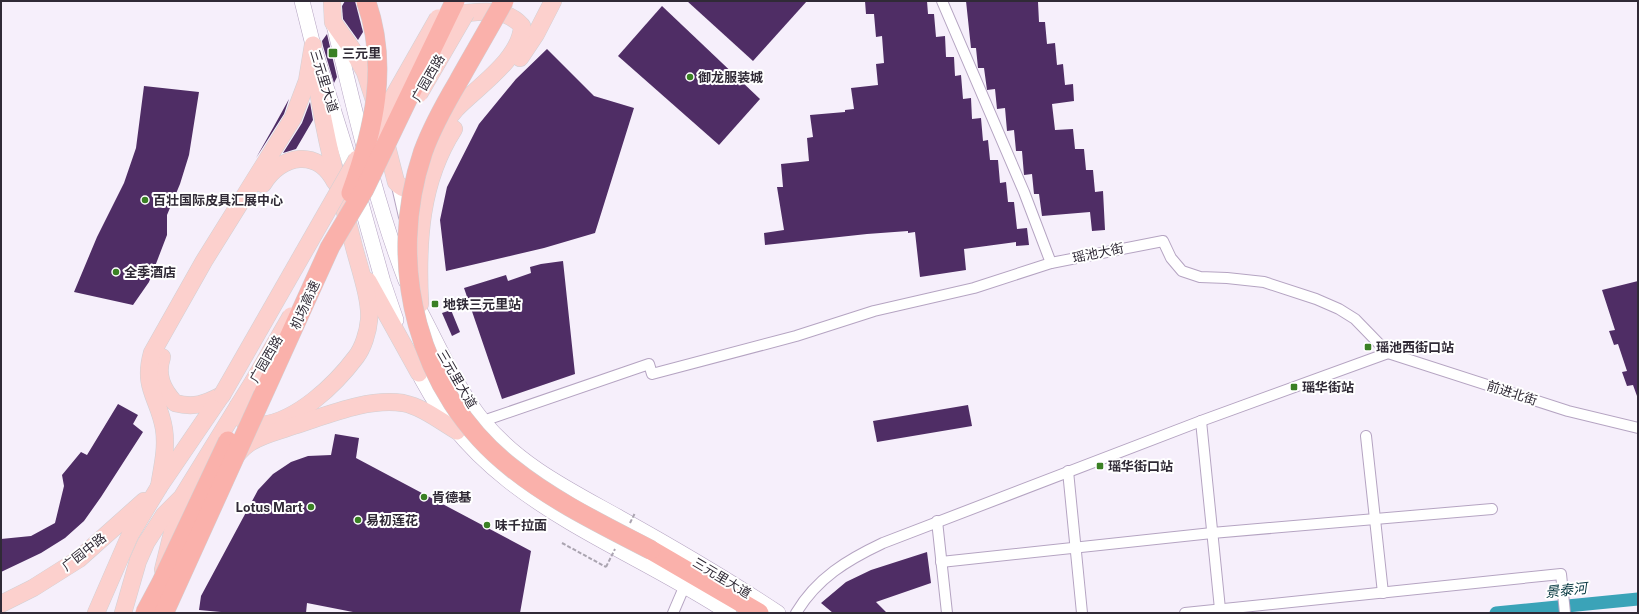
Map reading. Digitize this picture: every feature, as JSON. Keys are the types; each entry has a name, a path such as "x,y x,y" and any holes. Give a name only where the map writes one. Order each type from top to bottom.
{"highway":[{"path":"330,248 358,173 369,136 376,100 378,47 366,1"},
{"path":"504,1 441,112 424,151 417,174 408,216 406,262 409,285 420,334 436,374 456,408 482,441 541,490 650,550 759,613"},
{"name":"机场高速","path":"164,613 330,248 364,190 458,4"},
{"path":"145,613 161,583 231,436 263,377 292,331"},
{"path":"650,550 739,613"}],"main road":[{"name":"三元里大道","path":"302,1 313,45 349,160 383,282 400,331 419,374 457,431 501,476 526,496 581,529 684,585 729,613"},
{"name":"三元里大道","path":"326,1 333,22 359,129 384,221 397,258 421,314 461,390 483,421 514,453 541,474 692,560 778,613"},
{"path":"332,1 333,22 352,49 365,72 396,182 408,190 416,188 420,182 436,140 446,121 509,57 519,42 522,26 510,16 458,4"},
{"path":"458,4 485,1"},
{"path":"421,314 418,261 419,239 427,188 436,160 455,126 526,50 553,1"},
{"name":"广园西路","path":"123,613 138,561 146,543 164,515 182,497 253,382 458,4"},
{"name":"广园西路","path":"96,613 121,554 159,488 222,395 458,4"},
{"path":"238,406 239,417 244,423 252,426 286,418 302,410 335,380 357,356 364,342 369,320 359,265 320,109 313,45"},
{"path":"159,488 166,442 160,413 148,382 148,367 152,353 204,261 293,118 306,86 313,45"},
{"path":"222,395 203,405 185,405 175,403 163,387 159,377 159,366 162,355 198,293 267,178 275,168 293,159 312,162 323,166 331,174 340,193"},
{"path":"359,265 419,374"},
{"path":"160,588 188,551 235,457 242,448 257,438 366,404 386,402 404,404 420,409 457,431"},
{"name":"广园中路","path":"1,604 33,588 79,559 159,488"},
{"path":"160,613 160,588 168,543 182,497"},
{"path":"1,595 33,588"}],"street":[{"path":"483,421 649,364 652,374 796,336 874,311 974,288 1051,263 1024,192 942,1"},
{"path":"396,182 411,252 421,314"},
{"name":"瑶池大街","path":"1051,263 1163,241 1171,258 1182,271 1200,277 1264,282 1316,299 1339,309 1355,319 1388,353"},
{"path":"796,613 814,588 836,568 863,552 937,521 1068,471 1388,353"},
{"name":"前进北街","path":"1388,353 1568,411 1638,428"},
{"path":"1201,421 1220,610"},
{"path":"1366,436 1383,593"},
{"path":"1068,471 1082,613"},
{"path":"941,562 1212,533 1492,509"},
{"path":"937,521 947,613"},
{"path":"1185,613 1561,574 1565,613"},
{"path":"673,613 684,585"}],"path":[{"path":"562,544 606,566"}],"building":[{"path":"345,1 355,1 363,32 358,40 343,19 342,6"},
{"name":"御龙服装城","path":"687,1 807,1 753,61"},
{"path":"865,1 927,1 928,14 934,14 936,37 945,36 946,57 954,57 955,76 961,75 963,99 971,98 972,119 981,118 983,141 988,140 990,160 998,160 1000,183 1006,182 1008,202 1014,202 1017,229 1027,228 1029,245 1016,246 1016,242 964,249 966,270 920,277 915,232 908,233 908,231 867,234 765,245 764,233 784,230 777,187 783,187 781,164 809,161 807,138 813,137 810,115 845,112 845,110 854,109 851,88 878,85 876,64 884,63 882,36 876,37 874,14 866,14"},
{"path":"966,1 1038,2 1039,22 1045,22 1047,44 1055,43 1057,65 1063,64 1065,85 1073,84 1074,101 1052,104 1055,130 1073,129 1075,149 1084,149 1086,170 1093,170 1095,192 1103,191 1105,230 1092,231 1090,212 1042,216 1039,194 1034,194 1032,174 1024,175 1022,151 1016,151 1014,130 1007,131 1005,108 997,109 995,89 987,90 984,68 978,68 976,48 971,48"},
{"name":"御龙服装城","path":"662,6 760,99 719,145 618,56"},
{"path":"327,34 337,77 334,83 322,41"},
{"path":"547,49 594,96 634,108 595,233 544,248 446,271 440,220 447,187 479,124 516,79"},
{"name":"百壮国际皮具汇展中心","path":"144,86 199,92 189,155 180,184 167,215 167,235 149,282 133,305 74,292 97,237 124,183 136,148"},
{"path":"289,99 284,114 256,158 273,128"},
{"path":"310,102 313,120 296,149 283,153 302,123"},
{"path":"563,261 575,374 502,399 464,288 506,275 508,281 531,273 530,267"},
{"path":"1638,281 1637,396 1633,385 1627,386 1622,372 1627,371 1618,344 1614,345 1609,331 1615,330 1602,290"},
{"path":"451,310 460,332 452,336 442,313"},
{"path":"118,404 138,415 133,424 143,432 101,497 84,521 65,538 41,553 1,572 1,539 31,536 55,523 64,486 62,475 81,452 87,455"},
{"path":"968,405 972,426 877,442 873,421"},
{"name":"易初莲花","path":"335,434 359,438 356,458 531,551 520,613 358,613 307,603 306,613 232,613 199,610 201,596 258,490 273,474 291,462 308,456 331,455"},
{"path":"927,552 931,583 876,602 887,613 833,613 821,603 846,582 871,570"}],"waterway":[{"name":"景泰河","path":"1496,613 1638,599"}],"place":[{"name":"三元里","path":"333,53"},
{"name":"御龙服装城","path":"690,77"},
{"name":"百壮国际皮具汇展中心","path":"145,200"},
{"name":"全季酒店","path":"116,272"},
{"name":"地铁三元里站","path":"435,304"},
{"name":"瑶池西街口站","path":"1368,347"},
{"name":"瑶华街站","path":"1294,387"},
{"name":"瑶华街口站","path":"1100,466"},
{"name":"肯德基","path":"424,497"},
{"name":"Lotus Mart","path":"311,507"},
{"name":"易初莲花","path":"358,520"},
{"name":"味千拉面","path":"487,525"}]}
